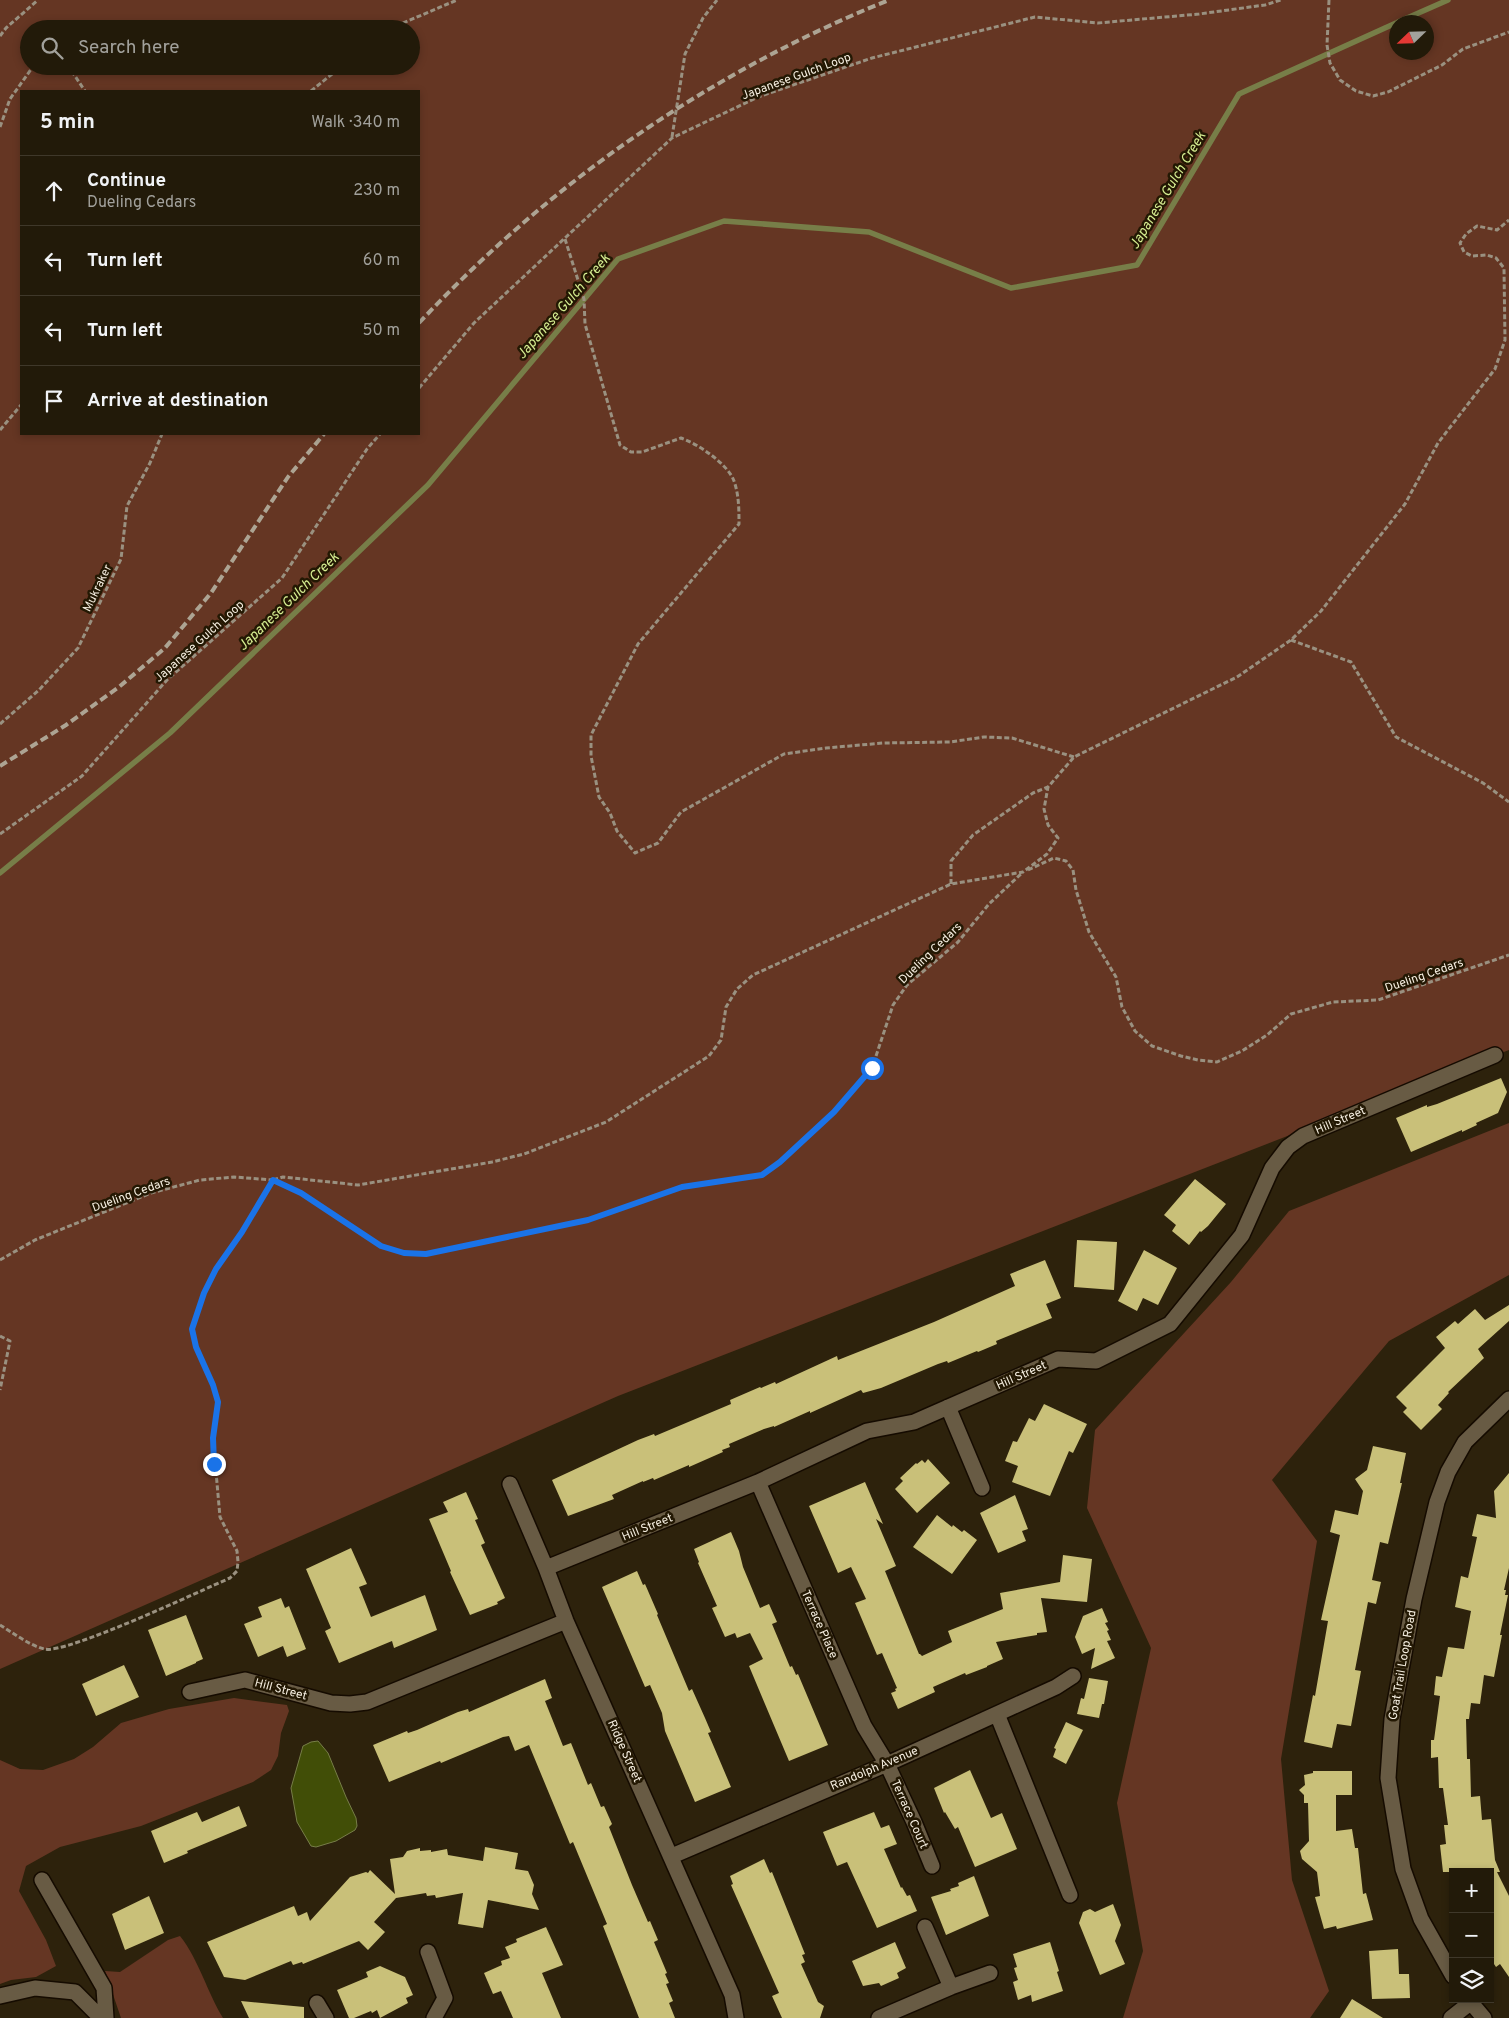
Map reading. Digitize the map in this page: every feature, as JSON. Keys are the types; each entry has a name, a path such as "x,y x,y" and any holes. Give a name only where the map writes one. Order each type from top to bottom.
{"street":[{"name":"Hill Street","path":"546,1568 758,1482 866,1431 914,1422 1058,1359 1096,1361 1170,1324 1242,1235 1272,1168 1288,1147 1303,1136 1496,1055"},
{"name":"Goat Trail Loop Road","path":"1449,1969 1421,1919 1403,1869 1388,1778 1392,1719 1414,1599 1437,1502 1448,1472 1465,1442 1509,1399"},
{"path":"948,1407 982,1488"},
{"name":"Terrace Place","path":"758,1482 864,1726 887,1764"},
{"name":"Ridge Street","path":"510,1484 546,1568 566,1621 672,1856 732,1995 736,2018"},
{"name":"Hill Street","path":"190,1692 245,1680 331,1703 350,1704 367,1702 566,1621"},
{"name":"Randolph Avenue","path":"672,1856 887,1764 1056,1687 1073,1676"},
{"path":"997,1714 1070,1895"},
{"name":"Terrace Court","path":"887,1764 932,1866"},
{"path":"42,1880 104,1988 106,2018"},
{"path":"926,1927 951,1987"},
{"path":"428,1952 445,1998 434,2018"},
{"path":"879,2018 951,1987 990,1973"},
{"path":"0,1996 34,1988 75,1992 101,2018"},
{"path":"317,2003 326,2018"},
{"path":"1452,2018 1467,2003"},
{"path":"1471,2003 1484,2018"}],"path":[{"path":"0,36 6,28 38,0"},
{"path":"411,20 457,0"},
{"path":"672,138 685,54 703,18 717,0"},
{"name":"Japanese Gulch Loop","path":"420,387 474,323 672,138 758,97 872,58 1035,17 1098,23 1199,14 1265,5 1281,0"},
{"path":"1329,0 1327,45 1330,63 1340,80 1356,91 1373,96 1388,92 1442,65 1463,49 1509,32"},
{"path":"0,127 10,99 27,75"},
{"path":"74,75 84,90"},
{"path":"312,90 331,75"},
{"path":"0,1625 45,1650 55,1649 96,1636 153,1612 230,1578 237,1571 236,1551 220,1517 213,1438 218,1402 213,1385 196,1347 192,1329 204,1293 216,1269 242,1232 273,1180 283,1177 358,1185 492,1162 524,1154 606,1122 709,1056 721,1040 726,1007 737,989 753,975 951,884 1023,872 1047,854 1058,838 1048,824 1044,809 1048,787 1074,757 1237,677 1291,640 1321,611 1404,504 1438,443 1494,369 1505,340 1504,268 1496,258 1487,254 1472,256 1464,252 1460,243 1466,234 1477,226 1497,230 1509,220"},
{"path":"566,239 584,299 585,324 620,445 631,452 642,452 681,438 697,444 718,462 734,480 739,507 739,524 638,644 591,735 591,756 599,797 610,813 617,831 636,853 658,843 681,812 784,754 874,744 950,742 984,737 1012,738 1074,757"},
{"path":"1505,340 1509,337"},
{"path":"0,430 20,406"},
{"name":"Mukraker","path":"0,724 39,690 78,648 121,559 127,506 150,463 162,435"},
{"name":"Japanese Gulch Loop","path":"0,834 82,776 166,680 282,578 367,449 379,435"},
{"path":"1291,640 1352,662 1396,737 1483,784 1509,802"},
{"path":"951,884 951,861 973,836 1033,792 1048,787"},
{"name":"Dueling Cedars","path":"0,1260 35,1240 151,1193 200,1180 234,1177 273,1180 301,1193 381,1246 404,1253 426,1254 588,1220 682,1187 762,1175 780,1162 834,1112 872,1068 893,1005 907,985 958,942 989,904 1023,872 1054,858 1066,861 1073,870 1076,890 1090,932 1116,977 1122,1007 1135,1031 1152,1046 1198,1060 1217,1062 1242,1051 1267,1035 1291,1014 1333,1002 1378,1000 1509,955"},
{"path":"0,1336 10,1340 0,1390"}],"shaded area":[{"path":"0,0 1509,0 1509,1050 618,1396 0,1669"},
{"path":"1509,1123 1509,1275 1389,1341 1272,1480 1317,1541 1281,1759 1292,1880 1329,1991 1310,2018 1123,2018 1143,1951 1117,1803 1151,1648 1087,1508 1095,1430 1231,1282 1289,1211"},
{"path":"234,1698 287,1705 289,1711 281,1733 278,1756 271,1770 253,1782 141,1826 60,1847 26,1866 19,1891 46,1940 56,1966 36,1977 11,1980 0,1984 0,1760 20,1769 43,1770 74,1759 93,1747 121,1723 169,1709"},
{"path":"318,1741 328,1753 356,1818 357,1826 355,1830 336,1841 316,1847 311,1846 297,1822 291,1788 303,1746"},
{"path":"180,1936 187,1945 223,2018 121,2018 105,1971 120,1972 168,1940"}],"building":[{"path":"1501,1078 1507,1092 1498,1113 1462,1132 1462,1130 1411,1152 1396,1118 1427,1105 1427,1107 1437,1104"},
{"path":"1195,1179 1226,1204 1189,1245 1172,1231 1176,1225 1164,1215"},
{"path":"1077,1240 1117,1242 1114,1290 1074,1287"},
{"path":"1144,1250 1177,1268 1158,1305 1143,1298 1137,1311 1118,1301"},
{"path":"1045,1260 1061,1298 1046,1304 1052,1318 996,1341 997,1344 978,1352 948,1363 947,1361 938,1364 881,1388 863,1393 861,1390 810,1413 810,1411 774,1427 764,1429 729,1444 730,1447 722,1450 723,1452 654,1480 653,1478 643,1481 612,1495 614,1499 568,1516 552,1480 638,1440 654,1434 655,1436 731,1404 730,1400 760,1387 775,1382 776,1384 837,1356 838,1360 934,1322 1015,1286 1010,1274"},
{"path":"1509,1305 1509,1321 1478,1349 1484,1358 1448,1392 1438,1405 1442,1409 1421,1430 1403,1412 1407,1408 1396,1397 1445,1348 1436,1337 1455,1321 1458,1324 1475,1309 1485,1320"},
{"path":"1044,1404 1087,1424 1073,1453 1069,1451 1050,1496 1012,1482 1018,1466 1005,1461 1013,1441 1017,1442 1029,1418 1035,1421"},
{"path":"1373,1446 1406,1453 1400,1483 1402,1483 1388,1544 1380,1542 1372,1580 1381,1582 1376,1604 1368,1602 1355,1670 1361,1671 1351,1726 1337,1724 1332,1748 1304,1742 1313,1695 1315,1696 1328,1621 1321,1620 1340,1535 1330,1532 1335,1510 1358,1515 1363,1491 1355,1479 1367,1470"},
{"path":"928,1459 950,1483 917,1513 895,1489 903,1481 900,1478 916,1463 922,1460 925,1463"},
{"path":"1509,1473 1509,1568 1504,1590 1506,1590 1505,1595 1508,1595 1494,1677 1484,1675 1480,1704 1471,1703 1469,1719 1466,1719 1467,1759 1470,1759 1471,1797 1480,1796 1482,1820 1491,1819 1495,1860 1500,1872 1497,1872 1509,1896 1509,1977 1500,1964 1496,1967 1494,1964 1494,1868 1449,1868 1449,1872 1443,1872 1440,1845 1446,1844 1444,1825 1448,1825 1443,1788 1439,1788 1438,1757 1431,1758 1431,1740 1434,1740 1440,1696 1434,1695 1436,1676 1442,1677 1448,1647 1464,1649 1471,1611 1455,1607 1461,1576 1468,1578 1477,1537 1472,1536 1477,1514 1496,1518 1494,1491"},
{"path":"865,1482 883,1524 876,1519 896,1566 885,1571 919,1654 922,1656 952,1642 948,1631 1003,1609 1000,1593 1060,1582 1063,1555 1092,1559 1087,1602 1041,1598 1047,1632 996,1642 1003,1659 933,1687 935,1692 898,1709 891,1693 896,1691 895,1689 897,1688 882,1653 877,1655 855,1603 866,1599 851,1567 838,1573 809,1506"},
{"path":"466,1492 478,1519 475,1520 485,1543 481,1545 505,1598 497,1602 498,1604 470,1615 450,1572 429,1519 448,1512 443,1502"},
{"path":"1015,1495 1028,1529 1022,1531 1026,1541 998,1553 980,1513"},
{"path":"937,1515 952,1527 953,1525 962,1532 964,1530 977,1540 952,1574 913,1547"},
{"path":"731,1532 760,1608 769,1604 777,1622 772,1624 790,1667 792,1666 796,1675 798,1674 828,1745 789,1761 749,1666 763,1659 750,1633 737,1638 735,1633 725,1637 712,1608 717,1606 698,1563 694,1549"},
{"path":"351,1548 367,1584 359,1587 371,1617 425,1595 437,1630 394,1648 392,1641 339,1663 325,1631 331,1628 306,1569"},
{"path":"637,1571 658,1614 689,1691 692,1689 705,1718 711,1732 708,1733 731,1787 695,1802 665,1731 662,1713 650,1685 645,1687 602,1587"},
{"path":"281,1598 285,1608 289,1606 306,1649 287,1657 283,1646 258,1657 244,1624 262,1617 258,1607"},
{"path":"1102,1608 1108,1622 1105,1623 1111,1640 1107,1641 1115,1658 1091,1669 1095,1648 1082,1654 1075,1637 1083,1616"},
{"path":"186,1615 203,1659 166,1676 148,1630"},
{"path":"124,1665 139,1697 96,1716 82,1684"},
{"path":"1089,1678 1108,1681 1104,1704 1102,1704 1099,1718 1077,1714 1081,1698 1084,1699"},
{"path":"545,1679 552,1698 545,1701 563,1746 571,1743 588,1785 591,1783 601,1807 604,1806 612,1824 609,1827 632,1885 658,1940 654,1942 667,1973 665,1974 669,1983 666,1984 673,2001 669,2003 675,2018 639,2018 603,1926 607,1924 573,1842 570,1844 529,1745 515,1751 509,1736 503,1737 389,1782 373,1745 407,1731 408,1733 417,1730 458,1712 468,1709 469,1712"},
{"path":"1066,1722 1083,1730 1066,1764 1053,1757 1056,1749 1054,1748"},
{"path":"970,1770 991,1818 1002,1813 1017,1849 975,1867 958,1827 955,1829 944,1813 934,1788"},
{"path":"1313,1771 1352,1771 1352,1795 1336,1795 1336,1831 1352,1829 1355,1848 1358,1848 1363,1894 1366,1893 1373,1920 1337,1929 1336,1926 1324,1929 1315,1897 1320,1896 1317,1872 1302,1859 1300,1851 1309,1841 1308,1803 1304,1803 1304,1795 1299,1790 1305,1785 1304,1775 1313,1773"},
{"path":"239,1806 247,1826 187,1851 188,1853 164,1863 151,1831 197,1812 202,1822"},
{"path":"874,1812 881,1828 889,1825 897,1844 884,1849 901,1888 907,1896 910,1895 917,1911 877,1928 847,1862 837,1866 823,1832"},
{"path":"485,1847 518,1853 515,1869 528,1871 534,1885 532,1894 539,1910 488,1900 483,1928 458,1924 463,1893 436,1898 435,1895 427,1896 426,1893 396,1898 374,1922 385,1932 368,1950 359,1941 303,1964 302,1962 293,1965 291,1961 245,1980 224,1977 207,1942 294,1906 298,1916 307,1912 310,1921 350,1877 368,1873 370,1870 395,1894 390,1859 403,1857 407,1851 420,1848 420,1851 431,1850 431,1852 447,1849 448,1855 483,1861"},
{"path":"764,1859 770,1873 772,1872 805,1954 802,1955 805,1962 801,1964 818,2002 824,2006 820,2018 782,2018 772,1996 779,1993 731,1885 733,1884 730,1876"},
{"path":"974,1876 989,1916 946,1935 931,1897 951,1891 950,1889 959,1886 958,1883"},
{"path":"149,1896 164,1933 125,1950 112,1914"},
{"path":"1113,1904 1121,1925 1115,1941 1125,1964 1100,1975 1079,1923 1083,1912 1090,1909 1095,1912"},
{"path":"546,1927 563,1965 542,1973 561,2018 513,2018 501,1991 493,1994 484,1973 502,1965 501,1961 510,1958 505,1947 517,1942 516,1939"},
{"path":"895,1942 906,1968 897,1973 899,1978 881,1986 879,1983 863,1986 852,1961"},
{"path":"1050,1942 1063,1991 1032,2002 1031,1995 1018,2000 1013,1982 1018,1980 1014,1968 1017,1967 1013,1954"},
{"path":"1398,1949 1399,1974 1409,1974 1410,1998 1372,1999 1369,1951"},
{"path":"380,1966 405,1977 413,1995 406,1998 408,2003 380,2018 377,2010 372,2013 371,2011 354,2018 349,2018 337,1990 368,1977 366,1972"},
{"path":"1352,1999 1383,2018 1340,2018"},
{"path":"241,2001 304,2007 304,2018 249,2018"}],"waterway":[{"name":"Japanese Gulch Creek","path":"1414,15 1448,0"},
{"name":"Japanese Gulch Creek","path":"0,873 170,733 428,485 618,259 724,221 869,232 1011,288 1137,265 1239,94 1389,26"}],"railway":[{"path":"420,322 523,223 636,136 696,97 759,61 823,29 889,0"},
{"path":"0,766 66,725 119,687 165,648 211,593 288,477 323,435"}],"route":[{"path":"214,1464 213,1438 218,1402 213,1385 196,1347 192,1329 204,1293 216,1269 242,1232 273,1180 301,1193 381,1246 404,1253 426,1254 588,1220 682,1187 762,1175 780,1162 834,1112 872,1068"}]}
